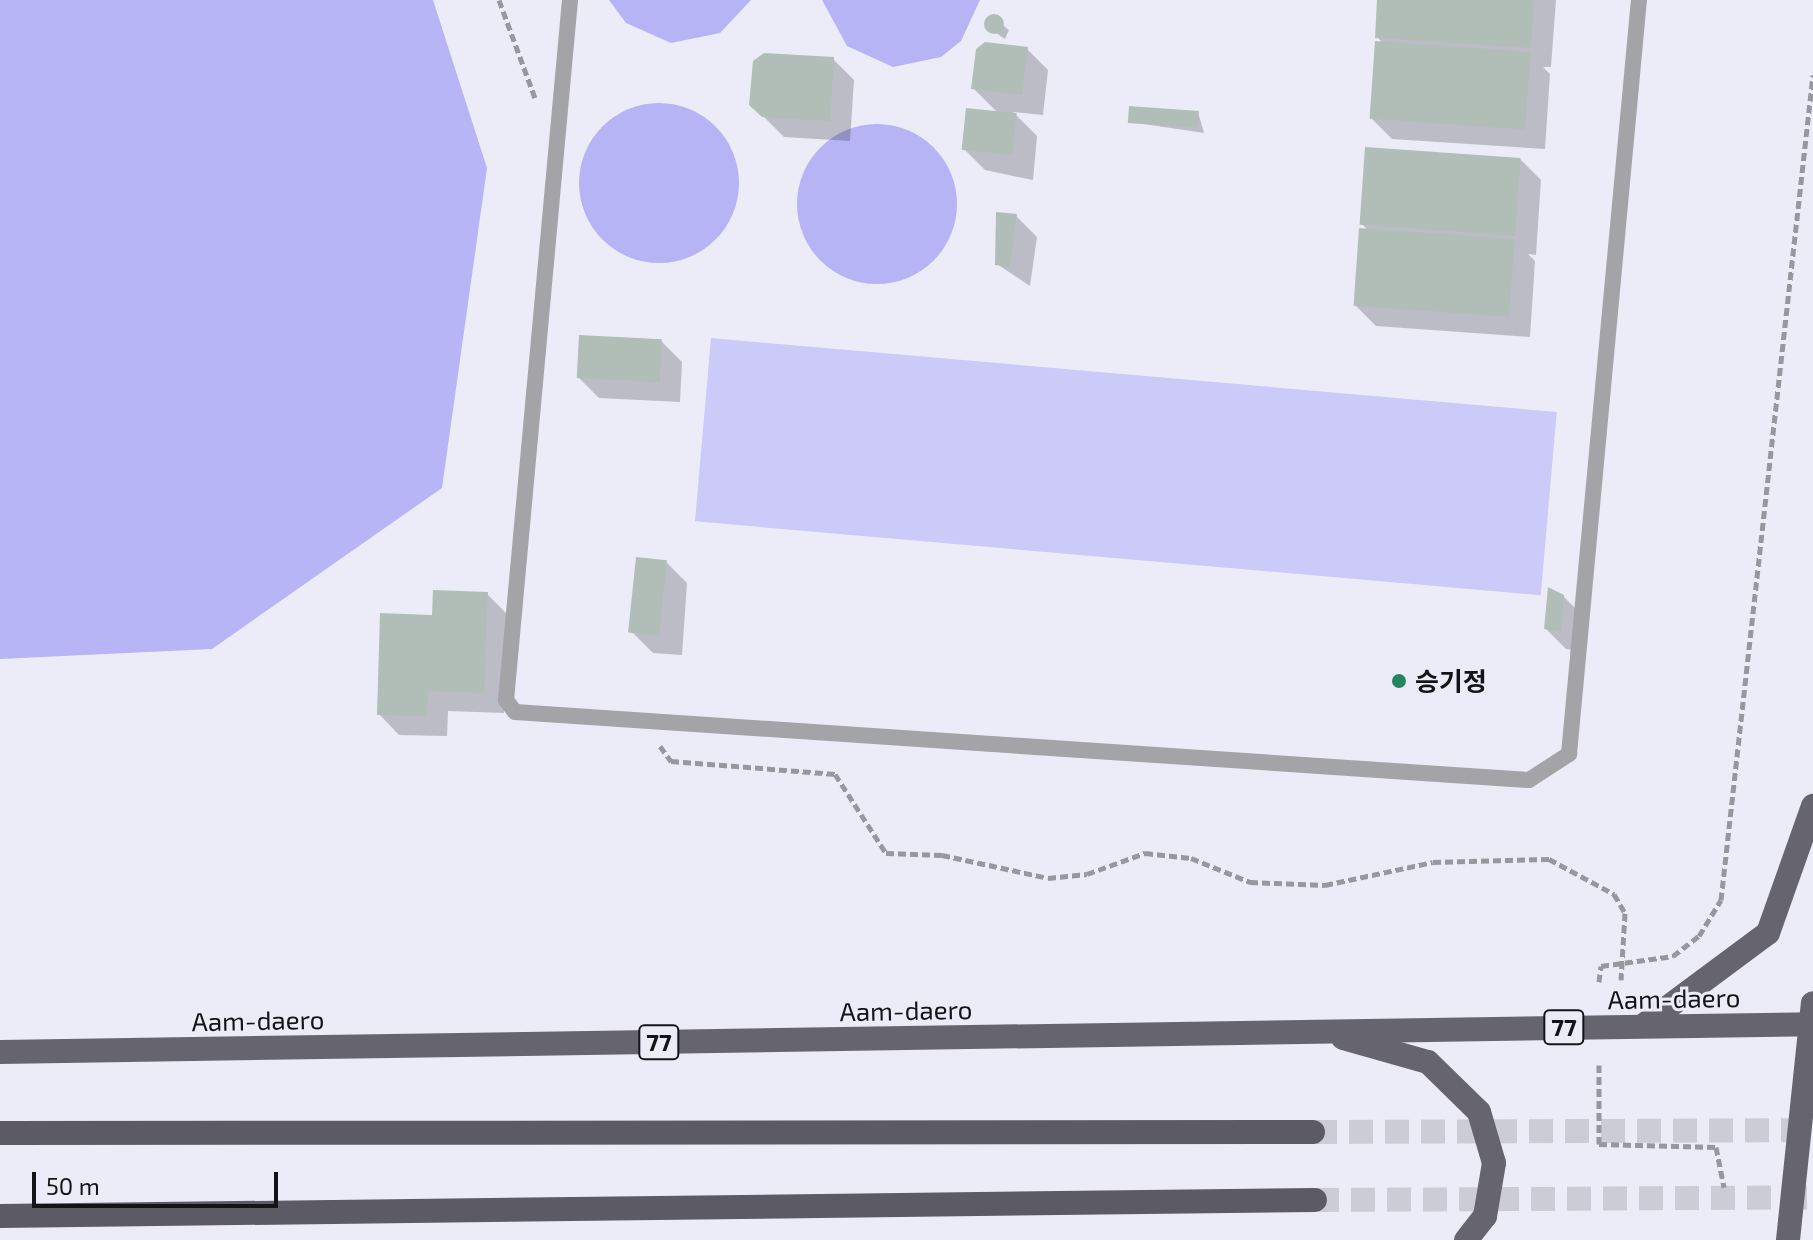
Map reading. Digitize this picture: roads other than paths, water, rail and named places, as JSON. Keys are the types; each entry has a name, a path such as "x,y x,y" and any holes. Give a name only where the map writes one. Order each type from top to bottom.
{"highway":[{"path":"0,1133 1313,1132"},
{"path":"0,1216 1315,1200"}],"main road":[{"path":"1643,1026 1768,933 1813,806"},
{"path":"1788,1240 1812,1017"},
{"name":"Aam-daero","path":"0,1052 1643,1026 1812,1017"},
{"path":"1318,1031 1428,1062 1479,1112 1494,1163 1485,1216 1466,1240"}],"lane":[{"path":"570,0 506,700 515,712 1529,780 1569,754 1639,0"}],"tunnel":[{"path":"1313,1132 1813,1130"},
{"path":"1315,1200 1813,1197"}],"place":[{"name":"승기정","path":"1399,681"}]}
